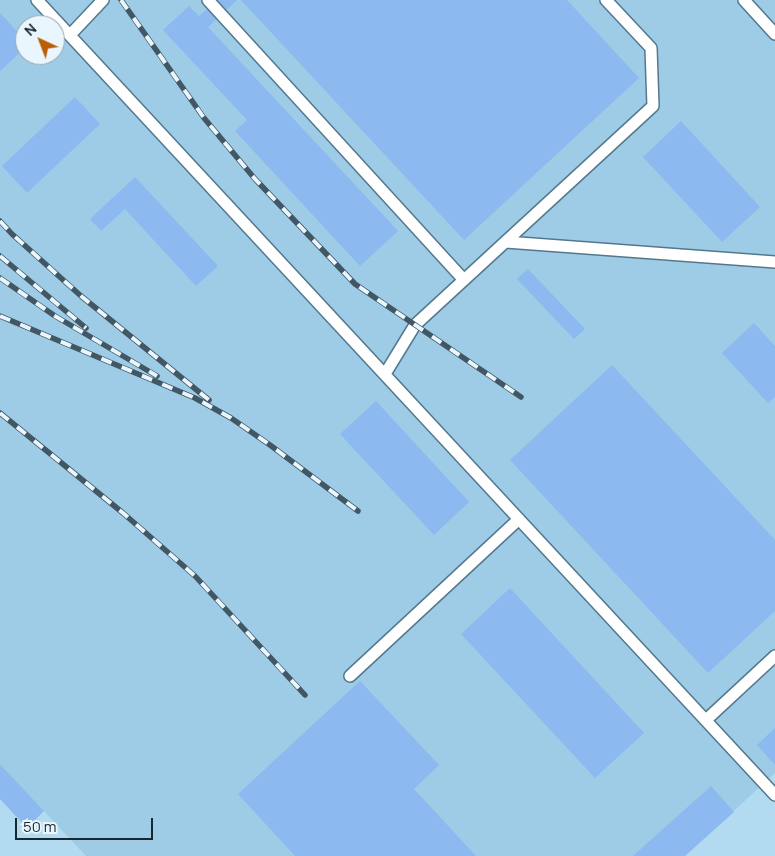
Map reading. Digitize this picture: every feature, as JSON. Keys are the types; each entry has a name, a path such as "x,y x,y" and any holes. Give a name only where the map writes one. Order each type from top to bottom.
{"lane":[{"path":"37,0 775,795"},
{"path":"70,35 102,0"},
{"path":"208,0 464,280"},
{"path":"385,374 415,325 653,106 651,48 606,0"},
{"path":"744,0 775,34"},
{"path":"506,242 775,262"},
{"path":"350,676 519,520"},
{"path":"706,720 775,656"}],"shaded area":[{"path":"0,0 775,0 775,773 685,856 86,856 0,764"}],"building":[{"path":"217,0 237,0 208,27 398,231 360,266 235,131 247,120 163,30 189,6 199,16"},
{"path":"241,0 567,0 639,78 464,240"},
{"path":"0,13 15,29 15,57 0,71"},
{"path":"75,97 100,124 27,193 2,166"},
{"path":"681,121 760,207 722,242 643,157"},
{"path":"135,177 218,266 196,286 125,209 101,231 90,219"},
{"path":"528,269 585,329 574,339 517,279"},
{"path":"754,323 775,346 775,397 768,403 722,353"},
{"path":"612,365 775,540 775,611 708,673 510,460"},
{"path":"376,401 469,502 434,535 340,434"},
{"path":"510,588 644,733 595,778 461,634"},
{"path":"360,681 439,765 414,789 476,856 295,856 238,794"},
{"path":"775,728 775,765 757,745"},
{"path":"0,764 44,811 27,828 0,799"},
{"path":"711,786 734,812 685,856 633,856"}],"railway":[{"path":"121,0 204,118 255,179 355,284 521,397"},
{"path":"0,221 81,296 209,400"},
{"path":"0,256 86,328"},
{"path":"0,278 55,316 157,376"},
{"path":"0,316 195,398 231,418 270,445 358,511"},
{"path":"0,413 123,513 195,576 305,695"}]}
